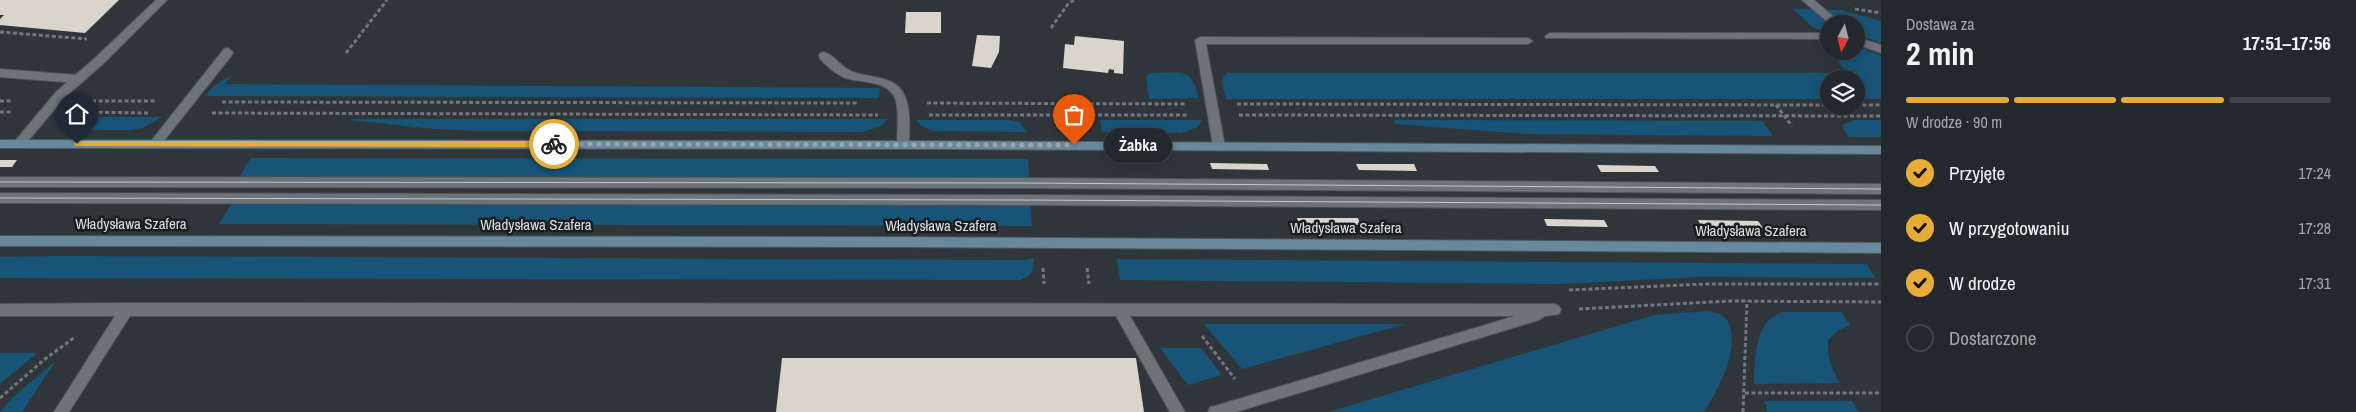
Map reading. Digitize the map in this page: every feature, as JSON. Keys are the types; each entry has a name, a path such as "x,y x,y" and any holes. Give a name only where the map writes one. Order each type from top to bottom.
{"main road":[{"path":"0,144 1219,146 1881,150"},
{"name":"Władysława Szafera","path":"0,240 904,242 1881,248"}],"street":[{"path":"19,144 45,112 162,0"},
{"path":"1807,0 1826,15"},
{"path":"1550,36 1820,36"},
{"path":"1219,146 1200,40 1528,41"},
{"path":"1865,43 1881,49"},
{"path":"154,144 228,52"},
{"path":"824,56 836,67 848,74 892,86 899,94 903,145"},
{"path":"0,73 78,79"},
{"path":"0,182 1023,183 1881,189"},
{"path":"0,198 1025,200 1881,205"},
{"path":"61,412 120,309"},
{"path":"1119,309 1178,412"},
{"path":"0,310 1554,310"},
{"path":"1215,412 1554,310"}],"path":[{"path":"346,53 387,0"},
{"path":"1051,28 1068,4 1074,0"},
{"path":"0,32 87,39 93,32"},
{"path":"1070,104 1072,124"},
{"path":"1775,105 1794,129"},
{"path":"1865,105 1881,105"},
{"path":"0,112 1881,116"},
{"path":"1042,258 1044,286"},
{"path":"1744,412 1747,301"},
{"path":"1554,310 1690,302 1881,302"},
{"path":"0,398 45,359 120,309"},
{"path":"1178,310 1213,349 1251,401"},
{"path":"1745,392 1881,393"}],"shaded area":[{"path":"1793,9 1841,10 1859,15 1820,15 1820,29 1815,29"},
{"path":"1865,17 1881,21 1881,43 1865,37"},
{"path":"1865,50 1881,56 1881,99 1865,99 1865,70 1845,70 1837,60 1865,60"},
{"path":"1151,73 1177,73 1188,76 1196,87 1199,98 1149,99 1146,76"},
{"path":"1228,73 1820,73 1820,99 1226,99 1222,83 1223,77"},
{"path":"231,76 225,84 880,88 879,98 205,96 215,85"},
{"path":"60,117 162,117 142,128 130,130 73,130 61,124"},
{"path":"351,119 888,119 879,127 862,132 475,131 423,128"},
{"path":"917,120 1008,120 1019,122 1027,132 933,131 921,126"},
{"path":"1100,120 1202,120 1198,127 1181,133 1102,132"},
{"path":"1394,120 1762,121 1773,136 1526,134 1395,124"},
{"path":"1853,120 1881,120 1881,137 1849,137 1843,125"},
{"path":"251,158 1028,159 1029,177 239,177"},
{"path":"231,204 1030,206 1032,226 219,224"},
{"path":"0,257 1024,260 1034,258 1034,266 1032,272 1020,280 0,278"},
{"path":"1117,259 1866,264 1876,278 1699,277 1560,284 1120,280"},
{"path":"1708,311 1720,314 1727,320 1732,342 1726,368 1716,392 1704,412 1328,412 1654,315"},
{"path":"1784,312 1841,312 1850,325 1839,330 1828,340 1830,363 1840,383 1754,384 1756,352 1762,331 1774,316"},
{"path":"1204,324 1405,324 1242,369"},
{"path":"1160,348 1201,348 1222,375 1188,385"},
{"path":"0,353 37,353 0,384"},
{"path":"55,362 22,412 0,412 13,397"},
{"path":"1765,401 1852,401 1859,412 1767,412"}],"building":[{"path":"0,0 119,0 85,33 0,25 0,19 4,15 0,15"},
{"path":"906,12 941,12 941,33 905,33"},
{"path":"977,35 1000,36 999,52 991,68 972,66"},
{"path":"1075,36 1124,41 1123,74 1114,73 1114,70 1109,69 1108,73 1063,68 1065,44 1074,45"},
{"path":"0,160 17,160 12,167 0,167"},
{"path":"1210,163 1267,164 1269,170 1212,169"},
{"path":"1356,164 1414,164 1417,171 1359,170"},
{"path":"1597,165 1655,166 1659,172 1601,172"},
{"path":"1297,218 1358,218 1360,225 1299,225"},
{"path":"1544,219 1604,220 1608,227 1547,226"},
{"path":"1698,220 1758,221 1763,228 1702,227"},
{"path":"782,358 1136,358 1144,412 776,412"}],"tram line":[{"path":"0,182 1023,183 1881,189"},
{"path":"0,198 1025,200 1881,205"}],"way so far":[{"path":"554,144 1074,145"}],"place":[{"name":"Żabka","path":"1074,145"}],"route":[{"path":"77,144 554,144"}]}
